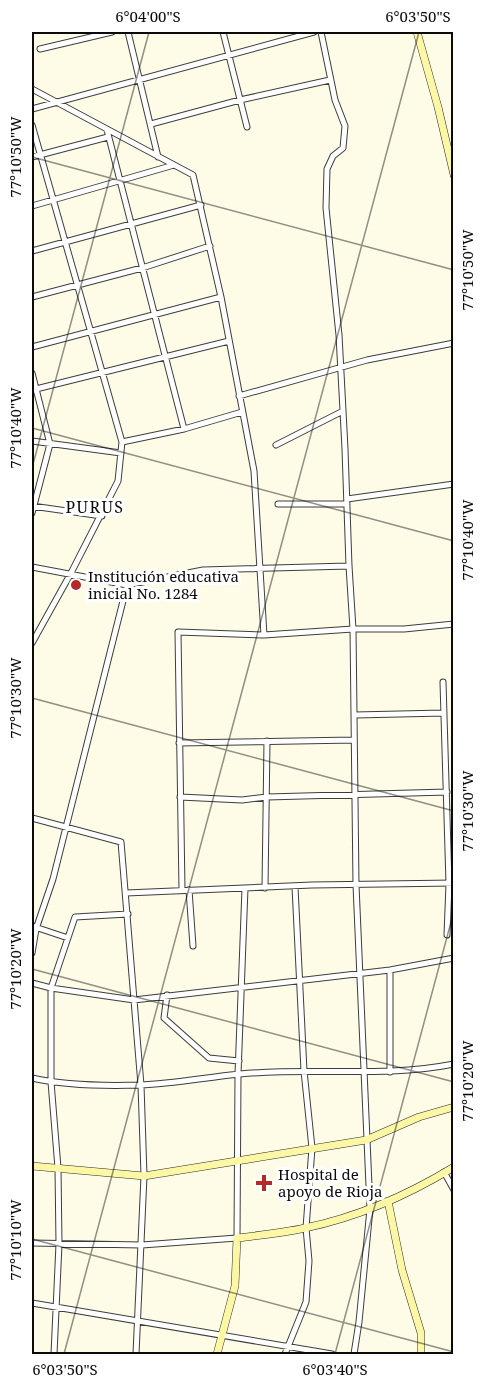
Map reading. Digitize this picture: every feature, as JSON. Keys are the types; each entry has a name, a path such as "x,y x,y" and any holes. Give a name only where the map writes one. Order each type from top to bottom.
{"street":[{"path":"40,49 112,32"},
{"path":"128,32 158,157"},
{"path":"223,32 247,127"},
{"path":"32,109 314,32"},
{"path":"321,32 335,100 345,126 343,148 333,156 327,169 326,208 339,335 353,630 356,885 370,1209 354,1354"},
{"path":"417,32 438,107 453,175"},
{"path":"151,124 240,100 330,80"},
{"path":"32,89 108,133 193,175 221,297 254,471 264,634"},
{"path":"32,125 122,442 118,481 102,516 32,643"},
{"path":"32,158 108,133"},
{"path":"108,133 184,429"},
{"path":"32,206 174,165"},
{"path":"32,251 201,205"},
{"path":"32,297 142,268 210,246"},
{"path":"32,347 221,297"},
{"path":"33,390 229,341"},
{"path":"239,396 341,367 453,343"},
{"path":"32,373 33,390 50,444 32,513"},
{"path":"276,445 343,411"},
{"path":"122,442 184,429 242,412"},
{"path":"32,441 121,453"},
{"path":"278,504 347,501 453,484"},
{"path":"33,506 102,516"},
{"path":"32,567 128,585 203,570 349,566"},
{"path":"32,953 34,928 53,879 128,585"},
{"path":"193,946 185,890 180,797 178,632 264,634 404,629 453,624"},
{"path":"443,682 451,884 447,935"},
{"path":"355,715 444,713"},
{"path":"179,743 354,740"},
{"path":"266,888 267,741"},
{"path":"180,797 242,800 267,797 447,792"},
{"path":"32,818 121,842 141,1085 144,1176 136,1354"},
{"path":"126,893 451,884"},
{"path":"285,1354 306,1302 309,1261 306,1228 312,1148 304,1071 295,887"},
{"path":"217,1354 235,1286 238,1074 245,888"},
{"path":"54,1354 57,1306 58,1168 51,1082 51,988 75,917 128,914"},
{"path":"34,928 68,938"},
{"path":"32,983 51,988 134,999 360,974 453,958"},
{"path":"390,970 390,1072"},
{"path":"167,995 164,1018 209,1058 239,1061"},
{"path":"32,1078 51,1082 141,1085 238,1074 364,1070 390,1072 453,1064"},
{"path":"32,1166 144,1176 366,1140 419,1117 453,1107"},
{"path":"32,1243 142,1245 237,1238 306,1228 370,1209 412,1191 453,1167"},
{"path":"444,1172 453,1190"},
{"path":"388,1201 402,1270 421,1333 421,1354"},
{"path":"32,1303 332,1354"}],"place":[{"name":"Institución educativa inicial No. 1284","path":"76,585"},
{"name":"Hospital de apoyo de Rioja","path":"264,1183"}],"district":[{"name":"PURUS","path":"95,507"}]}
